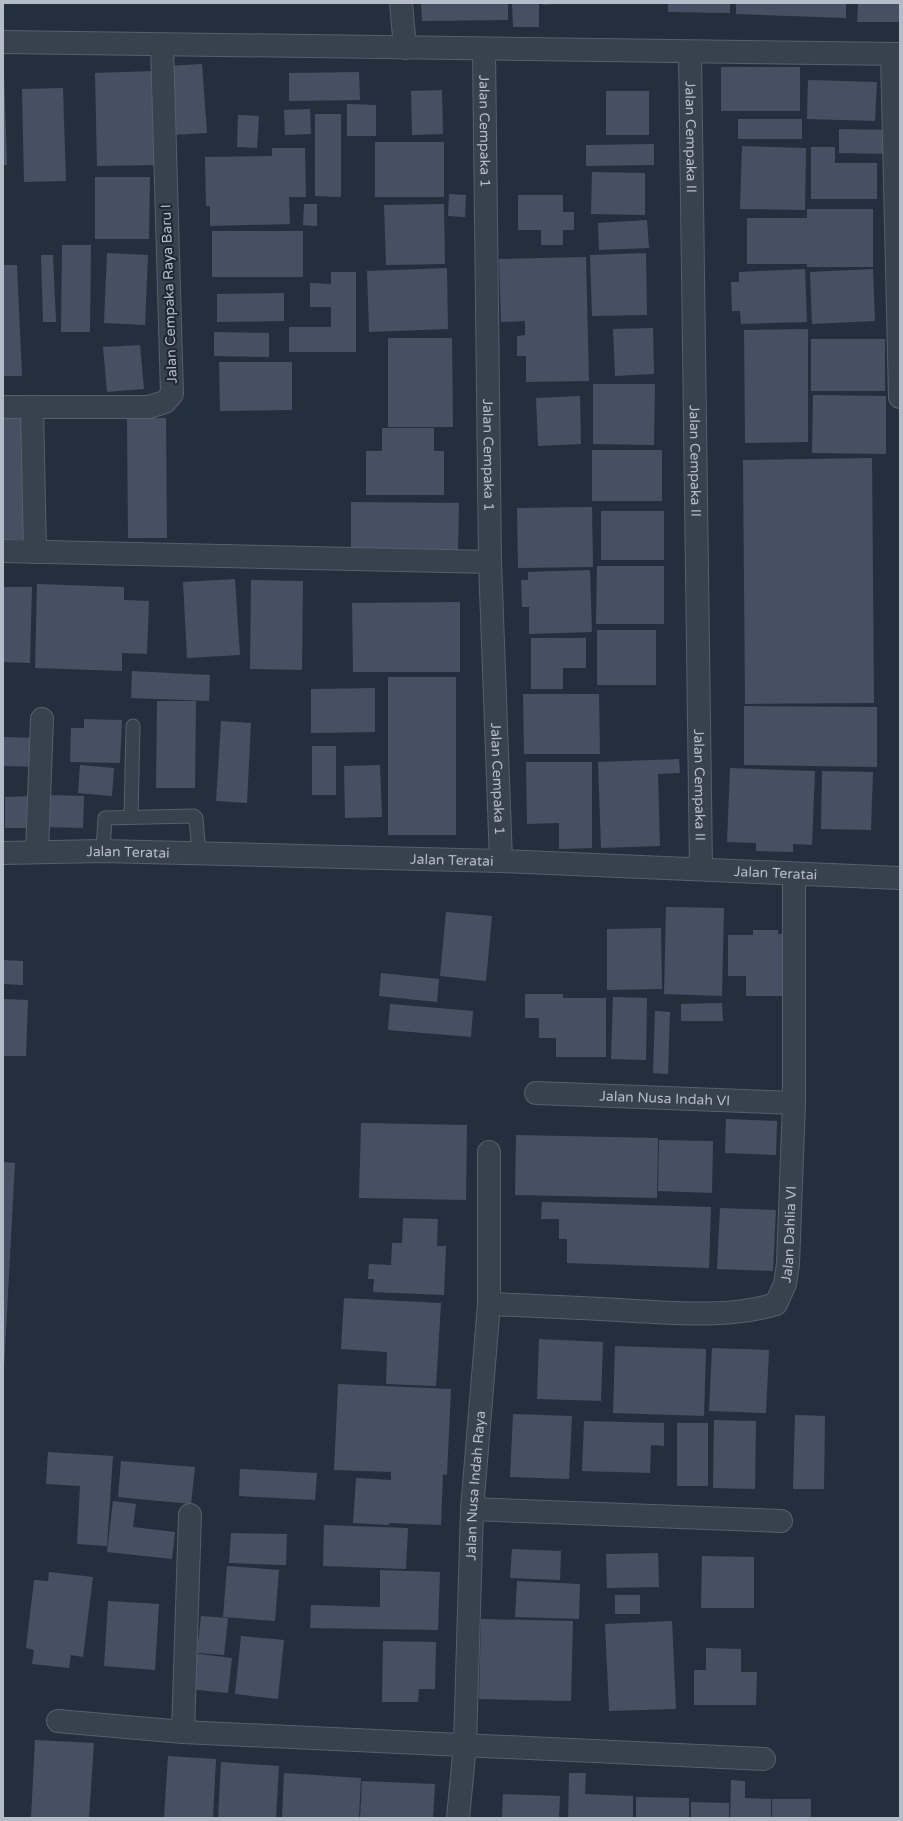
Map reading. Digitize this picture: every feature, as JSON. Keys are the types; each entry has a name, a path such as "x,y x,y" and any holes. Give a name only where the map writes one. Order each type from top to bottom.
{"street":[{"path":"401,3 405,48"},
{"path":"3,42 896,54 900,397"},
{"name":"Jalan Cempaka Raya Baru I","path":"3,407 148,408 165,402 172,394 162,45"},
{"name":"Jalan Cempaka 1","path":"484,49 490,562 501,861"},
{"name":"Jalan Cempaka II","path":"690,52 701,870"},
{"path":"32,406 34,552"},
{"path":"3,551 490,562"},
{"path":"37,852 42,719"},
{"name":"Jalan Teratai","path":"3,853 103,851 501,861 900,878"},
{"name":"Jalan Dahlia VI","path":"489,1304 727,1313 761,1308 776,1304 785,1284 788,1264 794,1103 794,874"},
{"name":"Jalan Nusa Indah VI","path":"536,1093 794,1103"},
{"name":"Jalan Nusa Indah Raya","path":"458,1818 465,1745 472,1509 489,1304 489,1152"},
{"path":"472,1509 781,1521"},
{"path":"183,1732 190,1515"},
{"path":"58,1721 183,1732 764,1759"}],"lane":[{"path":"131,817 133,726"},
{"path":"103,851 105,818 194,816 196,818 199,854"}],"building":[{"path":"421,3 508,3 508,20 422,21"},
{"path":"512,3 539,3 539,27 513,27"},
{"path":"543,3 556,3 556,4 543,5"},
{"path":"668,3 730,3 730,13 668,12"},
{"path":"736,3 846,3 846,18 736,14"},
{"path":"858,3 900,3 900,22 857,22"},
{"path":"202,64 207,133 173,135 167,66"},
{"path":"721,67 800,67 800,111 721,111"},
{"path":"4,71 7,165 3,165"},
{"path":"155,71 157,165 97,166 95,73"},
{"path":"359,72 360,100 289,101 289,73"},
{"path":"808,80 877,82 875,121 807,119"},
{"path":"63,88 66,181 24,182 22,89"},
{"path":"442,90 443,134 412,135 411,91"},
{"path":"606,91 649,91 649,135 606,135"},
{"path":"347,104 376,105 376,136 347,136"},
{"path":"310,109 311,134 285,135 284,110"},
{"path":"315,114 341,114 341,197 315,196"},
{"path":"238,115 259,116 257,148 237,147"},
{"path":"738,119 802,119 802,139 738,139"},
{"path":"839,129 893,130 892,154 839,153"},
{"path":"375,142 444,142 444,197 375,197"},
{"path":"654,144 654,165 586,166 586,145"},
{"path":"742,146 806,148 805,210 740,209"},
{"path":"811,147 835,147 835,163 877,163 877,199 811,199"},
{"path":"272,148 305,148 306,197 289,197 290,224 210,226 210,206 206,206 205,157 272,156"},
{"path":"592,172 645,173 645,215 591,214"},
{"path":"95,177 150,177 149,239 95,239"},
{"path":"449,194 466,195 465,217 448,216"},
{"path":"518,195 563,195 563,212 574,212 574,230 563,230 563,245 541,245 541,230 518,230"},
{"path":"304,204 317,204 317,226 303,225"},
{"path":"444,204 445,264 386,265 384,205"},
{"path":"807,209 873,209 873,267 807,267 807,264 747,264 747,218 807,218"},
{"path":"647,220 649,248 599,250 598,223"},
{"path":"212,231 303,231 303,277 212,277"},
{"path":"62,245 91,245 90,332 61,332"},
{"path":"107,253 148,255 145,325 104,323"},
{"path":"646,253 647,315 592,316 590,255"},
{"path":"41,255 53,255 56,322 43,322"},
{"path":"586,257 589,381 526,382 526,356 517,356 517,336 525,335 525,321 501,322 499,259"},
{"path":"3,265 17,265 22,376 3,376"},
{"path":"447,268 448,329 369,332 367,271"},
{"path":"805,269 807,322 741,324 740,311 732,311 731,282 739,282 739,272"},
{"path":"873,269 875,321 812,324 810,272"},
{"path":"331,272 356,272 356,352 289,352 289,327 331,327 331,307 310,307 310,283 331,284"},
{"path":"284,293 284,321 217,322 217,294"},
{"path":"653,328 654,374 615,376 613,329"},
{"path":"808,329 808,442 745,443 744,330"},
{"path":"214,332 269,333 269,357 214,356"},
{"path":"388,338 452,338 453,427 388,427"},
{"path":"811,339 885,339 885,391 811,391"},
{"path":"140,345 144,389 107,392 103,347"},
{"path":"219,362 292,362 292,410 220,411"},
{"path":"593,384 655,384 654,445 593,444"},
{"path":"813,395 886,396 886,454 812,453"},
{"path":"580,396 581,444 538,446 536,398"},
{"path":"3,418 29,418 30,539 3,539"},
{"path":"127,418 166,418 167,538 128,538"},
{"path":"382,428 434,428 434,451 444,451 444,495 366,495 366,451 382,451"},
{"path":"592,450 662,450 662,501 592,501"},
{"path":"872,458 874,703 745,704 743,460"},
{"path":"351,502 459,503 458,552 351,551"},
{"path":"592,507 593,567 518,568 517,508"},
{"path":"601,511 664,511 664,560 601,560"},
{"path":"597,566 664,566 664,624 596,624"},
{"path":"590,570 592,632 529,634 529,607 522,607 521,580 528,580 528,572"},
{"path":"235,579 240,655 187,658 183,582"},
{"path":"251,580 303,581 302,670 250,669"},
{"path":"37,584 124,587 124,600 149,601 147,654 122,653 122,671 35,668"},
{"path":"3,587 32,587 30,663 3,662"},
{"path":"460,602 460,672 353,672 352,603"},
{"path":"597,630 656,630 656,685 597,685"},
{"path":"531,638 586,638 586,668 563,668 563,689 531,689"},
{"path":"132,671 210,675 209,701 131,698"},
{"path":"388,677 456,677 456,835 388,835"},
{"path":"375,688 375,732 311,733 311,689"},
{"path":"523,694 599,694 600,754 524,754"},
{"path":"157,701 196,701 195,788 156,788"},
{"path":"744,706 877,707 877,767 744,765"},
{"path":"84,719 122,720 120,763 70,762 71,728 84,728"},
{"path":"221,721 251,723 247,803 216,801"},
{"path":"3,737 38,738 37,767 3,766"},
{"path":"312,746 336,746 336,795 312,795"},
{"path":"679,759 680,773 658,774 660,846 601,848 598,762"},
{"path":"526,762 592,762 592,848 559,849 559,823 527,824"},
{"path":"80,765 114,768 112,796 78,793"},
{"path":"380,765 382,817 345,818 344,766"},
{"path":"730,768 815,771 812,845 793,844 793,852 756,851 756,843 727,842"},
{"path":"822,771 873,772 871,830 821,829"},
{"path":"46,795 84,796 83,828 45,827"},
{"path":"29,796 29,828 5,828 5,797"},
{"path":"666,907 724,908 722,996 664,994"},
{"path":"446,912 492,916 486,981 440,976"},
{"path":"661,928 662,989 607,990 607,929"},
{"path":"753,930 778,930 778,934 787,934 787,996 746,996 746,976 728,976 728,935 753,935"},
{"path":"3,960 23,961 23,985 3,984"},
{"path":"381,973 439,979 437,1002 379,996"},
{"path":"525,994 563,994 563,998 606,998 606,1057 556,1057 556,1038 539,1038 539,1018 525,1018"},
{"path":"613,997 647,998 646,1060 611,1059"},
{"path":"3,999 28,1000 26,1056 3,1056"},
{"path":"722,1003 723,1021 681,1021 681,1004"},
{"path":"390,1004 473,1011 471,1037 388,1030"},
{"path":"655,1011 670,1012 668,1074 653,1073"},
{"path":"726,1119 777,1121 776,1155 725,1153"},
{"path":"361,1123 467,1125 466,1200 359,1198"},
{"path":"516,1135 658,1138 657,1198 515,1195"},
{"path":"659,1140 713,1141 712,1193 658,1191"},
{"path":"3,1162 15,1163 4,1369 3,1369"},
{"path":"542,1202 711,1207 709,1268 567,1263 567,1239 559,1239 559,1219 541,1219"},
{"path":"720,1208 776,1210 773,1271 717,1269"},
{"path":"403,1218 438,1219 437,1246 446,1246 444,1295 373,1292 374,1279 368,1279 369,1264 391,1265 392,1243 402,1243"},
{"path":"344,1298 441,1303 436,1386 386,1384 387,1352 341,1349"},
{"path":"539,1339 603,1342 601,1401 537,1399"},
{"path":"615,1346 706,1349 704,1416 613,1413"},
{"path":"712,1348 769,1350 766,1413 709,1411"},
{"path":"338,1384 451,1389 447,1475 443,1474 441,1525 353,1523 356,1478 391,1480 391,1472 334,1470"},
{"path":"513,1414 572,1416 569,1479 510,1477"},
{"path":"795,1415 825,1416 824,1489 793,1489"},
{"path":"714,1420 756,1421 755,1489 713,1488"},
{"path":"584,1421 664,1423 664,1446 651,1445 650,1473 582,1471"},
{"path":"677,1423 708,1423 708,1486 677,1486"},
{"path":"48,1452 113,1456 107,1546 77,1544 80,1486 46,1484"},
{"path":"121,1461 195,1467 191,1504 118,1497"},
{"path":"240,1469 317,1473 315,1500 239,1496"},
{"path":"113,1501 136,1504 133,1527 175,1532 172,1559 107,1552"},
{"path":"324,1525 408,1528 406,1569 323,1566"},
{"path":"231,1533 287,1534 286,1565 229,1563"},
{"path":"512,1549 561,1551 560,1580 510,1578"},
{"path":"658,1553 659,1587 607,1588 606,1554"},
{"path":"702,1556 754,1557 754,1608 701,1608"},
{"path":"227,1566 279,1570 275,1621 223,1617"},
{"path":"380,1570 440,1572 438,1630 310,1628 311,1605 380,1607"},
{"path":"49,1572 93,1577 83,1657 71,1655 69,1668 32,1664 34,1650 26,1648 34,1580 48,1581"},
{"path":"517,1581 580,1584 579,1619 515,1617"},
{"path":"615,1595 640,1595 640,1614 615,1614"},
{"path":"108,1601 159,1604 155,1670 104,1666"},
{"path":"201,1616 228,1618 224,1655 197,1653"},
{"path":"481,1619 573,1621 571,1701 479,1699"},
{"path":"672,1621 676,1709 609,1711 605,1624"},
{"path":"241,1636 284,1640 278,1699 235,1694"},
{"path":"383,1641 436,1642 435,1689 419,1689 418,1702 382,1702"},
{"path":"706,1648 741,1649 741,1672 757,1672 756,1705 694,1705 694,1670 706,1670"},
{"path":"192,1653 232,1658 228,1693 188,1689"},
{"path":"35,1740 94,1743 89,1818 31,1818"},
{"path":"168,1756 216,1759 213,1818 164,1818"},
{"path":"221,1762 279,1766 276,1818 218,1818"},
{"path":"284,1773 361,1778 359,1818 282,1818"},
{"path":"569,1773 586,1773 585,1794 633,1796 633,1818 568,1818"},
{"path":"731,1780 745,1781 745,1798 771,1799 771,1818 730,1818"},
{"path":"362,1781 435,1784 433,1818 360,1818"},
{"path":"503,1794 560,1796 559,1818 502,1818"},
{"path":"636,1797 689,1798 689,1818 636,1818"},
{"path":"772,1799 811,1799 811,1818 772,1818"},
{"path":"691,1802 729,1803 729,1818 691,1818"}]}
